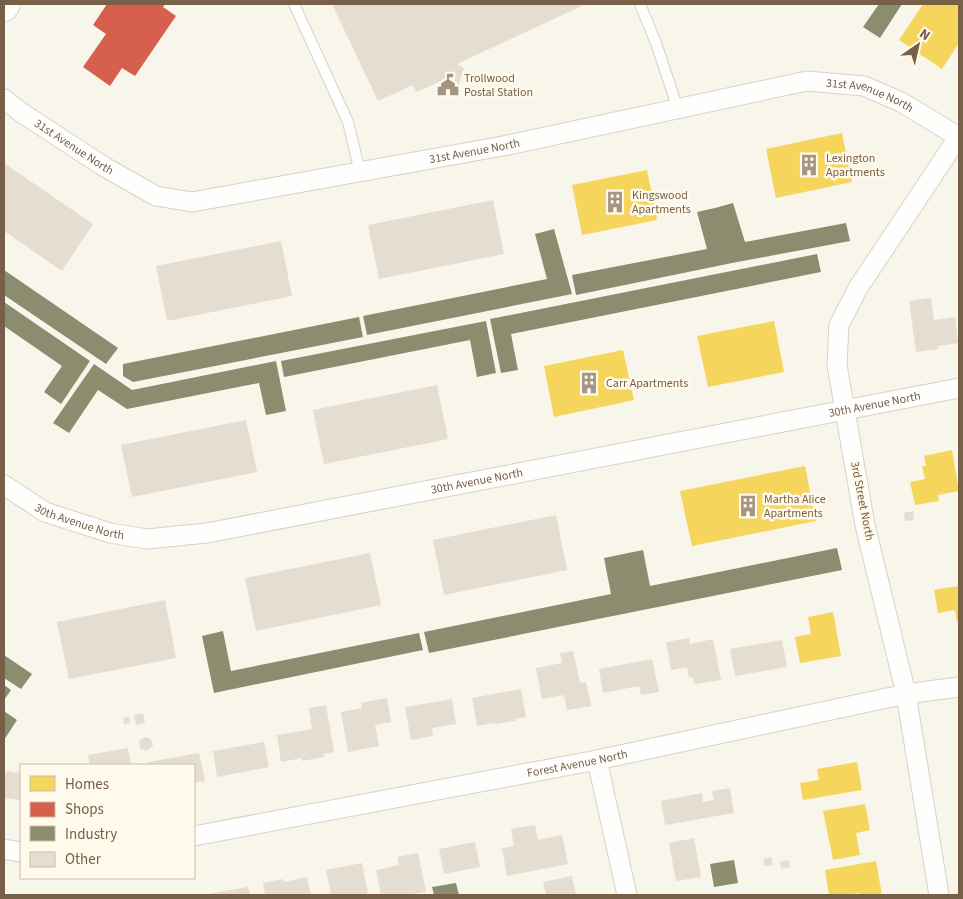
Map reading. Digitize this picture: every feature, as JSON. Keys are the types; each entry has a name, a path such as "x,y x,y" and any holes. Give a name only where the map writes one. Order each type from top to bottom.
{"street":[{"name":"31st Avenue North","path":"4,99 102,166 156,196 192,202 503,146 807,81 864,86 901,102 959,137"},
{"name":"3rd Street North","path":"939,895 906,694 865,525 838,365 839,325 858,288 959,137"},
{"name":"30th Avenue North","path":"4,485 45,512 110,533 147,539 207,533 959,388"},
{"name":"Forest Avenue North","path":"195,836 597,760 906,694 959,687"},
{"path":"597,760 627,895"},
{"path":"4,849 20,852"}],"lane":[{"path":"294,4 348,122 360,172"},
{"path":"640,4 656,43 678,109"}],"building: Homes":[{"path":"923,4 959,4 959,43 942,69 899,40"},
{"name":"Lexington Apartments","path":"842,133 852,182 776,198 766,149"},
{"name":"Kingswood Apartments","path":"647,170 657,220 582,235 572,185"},
{"path":"774,321 784,372 708,387 697,336"},
{"name":"Carr Apartments","path":"623,350 634,400 554,417 544,366"},
{"path":"952,450 959,491 938,495 939,501 915,505 910,482 925,479 922,466 926,466 924,456"},
{"name":"Martha Alice Apartments","path":"805,466 816,521 692,546 680,491"},
{"path":"958,586 959,622 957,622 955,610 938,613 934,590"},
{"path":"833,612 841,656 800,663 795,637 811,634 808,617"},
{"path":"857,762 862,790 803,800 800,783 819,780 817,769"},
{"path":"865,804 870,830 856,833 860,855 833,860 823,811"},
{"path":"876,861 882,895 859,895 859,893 829,895 825,870"}],"building: Shops":[{"path":"107,4 165,4 163,7 176,16 135,76 122,68 110,86 83,67 106,34 93,25"}],"building: Industry":[{"path":"879,4 902,4 880,38 863,27"},
{"path":"733,203 745,242 846,223 850,241 576,295 572,275 707,249 697,212"},
{"path":"554,229 572,294 367,335 363,316 547,279 535,234"},
{"path":"817,254 821,272 511,334 518,370 501,373 490,319"},
{"path":"4,270 118,348 106,364 4,295"},
{"path":"4,302 90,361 61,404 44,392 62,366 4,326"},
{"path":"359,317 363,337 133,382 123,376 123,364"},
{"path":"486,321 496,373 477,377 470,340 284,377 281,361"},
{"path":"276,361 286,411 266,415 259,383 127,409 98,390 69,433 53,423 94,364 132,390"},
{"path":"837,548 842,570 429,653 424,632 611,594 604,558 643,550 650,586"},
{"path":"223,631 231,671 419,633 423,650 214,693 202,636"},
{"path":"4,655 32,674 21,689 4,678"},
{"path":"4,685 11,690 4,700"},
{"path":"4,711 17,720 4,740"},
{"path":"734,860 738,883 714,887 710,864"},
{"path":"456,883 459,895 434,895 432,887"}],"building: Other":[{"path":"332,4 586,4 457,64 464,68 458,88 439,82 416,92 413,85 378,101"},
{"path":"4,163 93,224 62,271 4,231"},
{"path":"493,200 504,254 379,279 368,225"},
{"path":"281,241 292,296 167,321 156,266"},
{"path":"931,298 934,320 955,317 958,343 938,346 938,349 916,352 909,301"},
{"path":"437,385 448,439 324,464 313,410"},
{"path":"246,420 257,472 132,497 121,445"},
{"path":"913,511 914,520 905,521 904,513"},
{"path":"556,515 567,570 444,595 433,540"},
{"path":"370,553 381,605 256,631 245,578"},
{"path":"165,600 176,658 69,679 57,622"},
{"path":"689,638 690,644 713,639 721,680 694,684 693,677 689,678 687,667 671,670 666,642"},
{"path":"782,640 787,667 735,676 730,649"},
{"path":"573,651 580,683 586,682 591,706 567,710 564,695 542,699 536,668 562,663 560,653"},
{"path":"652,659 659,692 641,695 639,686 603,693 599,669"},
{"path":"521,689 526,717 515,719 515,721 477,726 472,698"},
{"path":"387,698 391,722 375,725 379,746 348,752 341,712 362,708 361,703"},
{"path":"452,699 456,724 432,728 433,736 411,740 405,707"},
{"path":"326,705 334,752 323,754 324,757 302,761 302,758 281,762 277,735 312,729 309,708"},
{"path":"143,713 145,723 136,725 134,715"},
{"path":"129,717 130,723 124,724 123,718"},
{"path":"145,737 151,739 153,746 147,751 140,748 139,741"},
{"path":"264,742 269,767 217,777 213,751"},
{"path":"128,748 131,764 90,764 88,755"},
{"path":"199,753 205,781 195,783 195,764 149,764 148,762"},
{"path":"6,771 20,773 20,800 4,798"},
{"path":"730,788 734,813 665,825 661,801 702,793 703,802 714,800 712,791"},
{"path":"535,825 538,840 562,835 568,864 507,876 502,848 514,846 511,829"},
{"path":"694,838 701,877 676,881 669,843"},
{"path":"475,842 480,867 444,874 439,849"},
{"path":"418,853 426,892 407,895 381,895 376,870 399,865 397,857"},
{"path":"771,857 773,865 765,866 763,859"},
{"path":"788,860 790,867 781,869 780,862"},
{"path":"362,863 368,893 366,895 331,895 326,870"},
{"path":"572,876 576,895 546,895 543,882"},
{"path":"307,877 311,895 265,895 263,883 283,879 284,882"},
{"path":"248,887 250,895 208,895 208,894"}],"place":[{"name":"Trollwood Postal Station","path":"448,85"},
{"name":"Lexington Apartments","path":"809,165"},
{"name":"Kingswood Apartments","path":"615,202"},
{"name":"Carr Apartments","path":"589,383"},
{"name":"Martha Alice Apartments","path":"748,506"}]}
